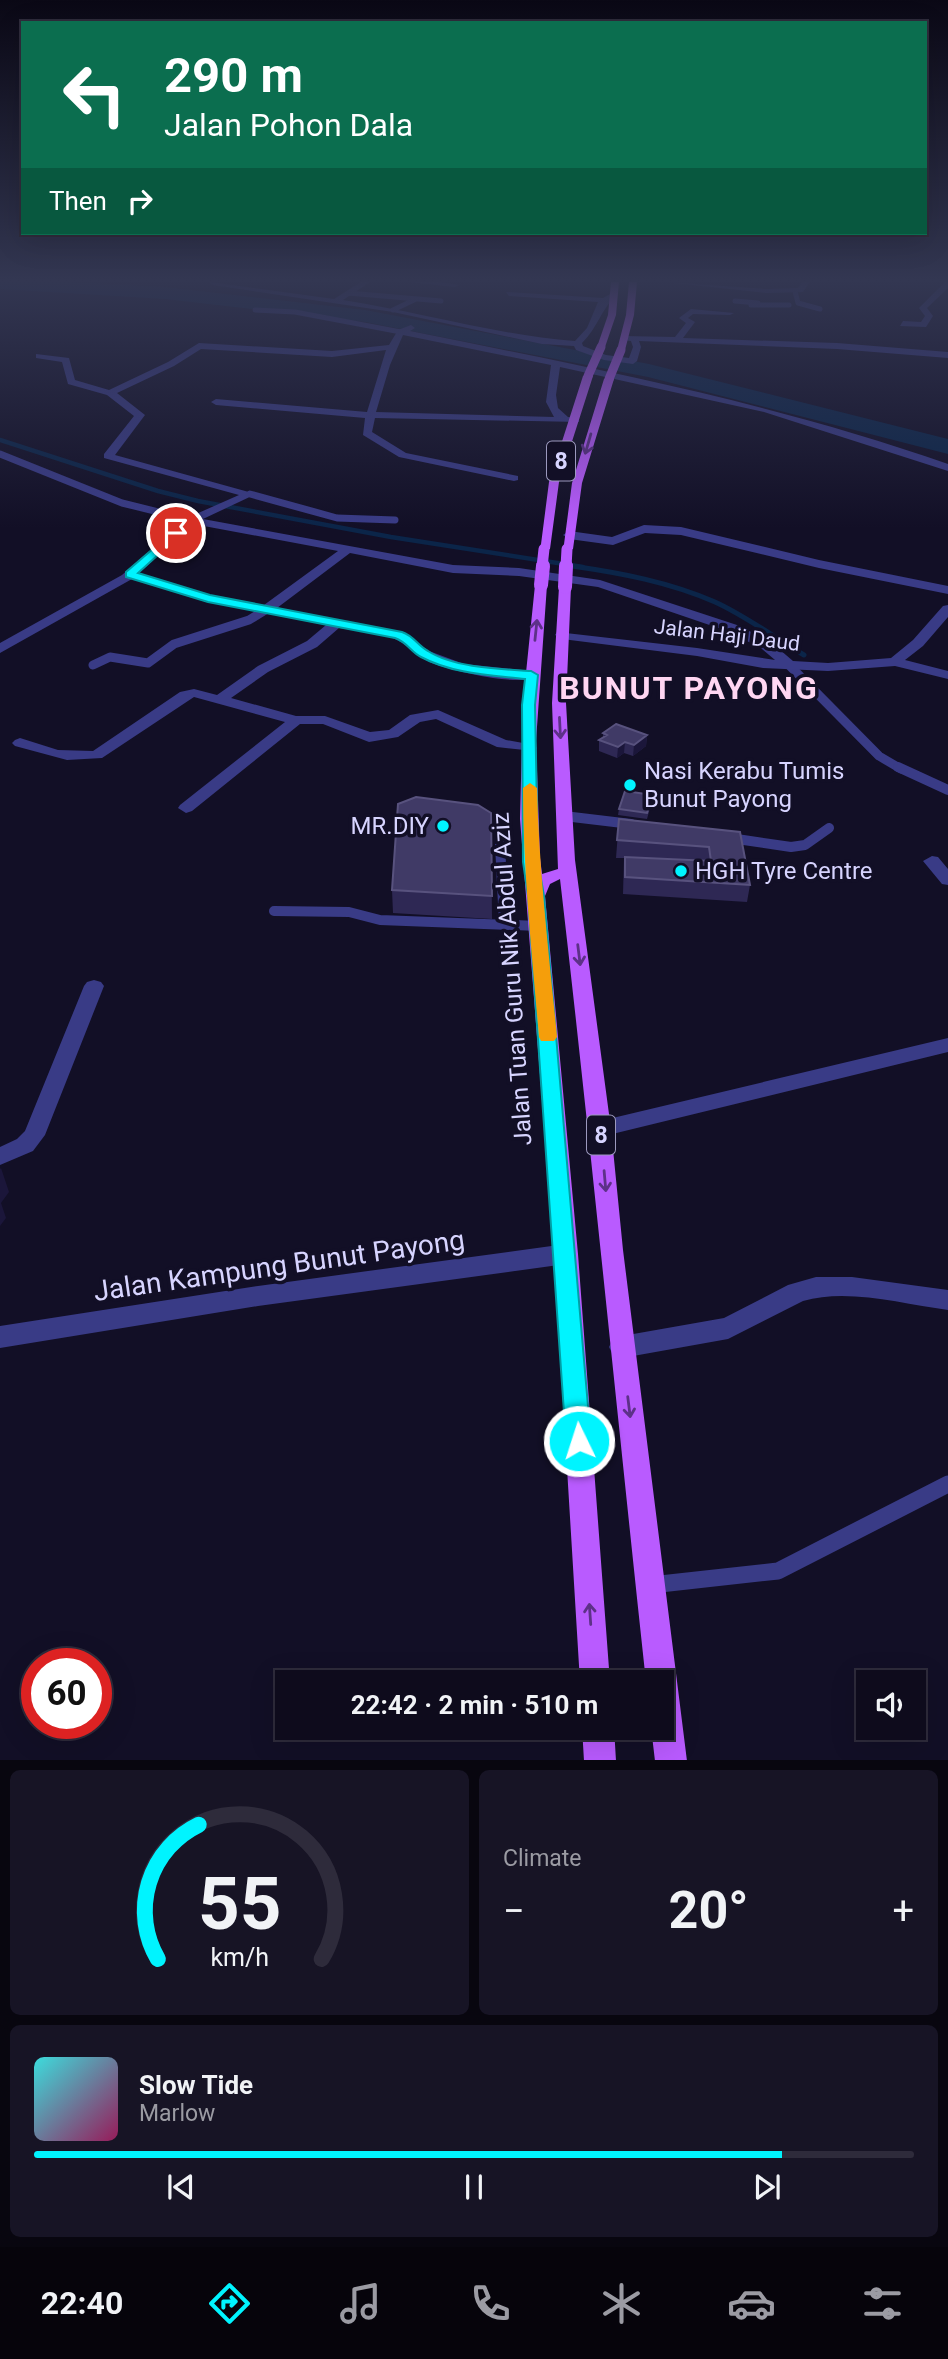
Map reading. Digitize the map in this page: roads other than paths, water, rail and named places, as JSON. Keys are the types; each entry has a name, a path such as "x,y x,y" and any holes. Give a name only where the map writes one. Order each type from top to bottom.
{"main road":[{"name":"Jalan Tuan Guru Nik Abdul Aziz","path":"594,364 570,420 554,482 544,549 528,705 531,862 566,1254 594,1670"},
{"name":"8","path":"615,364 576,483 567,549 559,703 569,873 671,1760"},
{"path":"536,896 545,879 555,874 569,873"},
{"path":"599,1740 600,1760"}],"street":[{"path":"67,364 71,382 110,393 140,416 108,456 250,494"},
{"path":"110,393 171,364"},
{"path":"386,364 369,415 367,433 403,455 514,478"},
{"path":"556,364 550,402 555,414 570,420"},
{"path":"561,364 766,411 880,444 948,468"},
{"path":"216,402 369,415 570,420"},
{"path":"0,649 38,630 130,575 191,520 250,494"},
{"path":"191,520 468,571 519,572 600,584 735,629 766,646 790,666"},
{"path":"569,535 613,541 644,529 681,531 807,561 948,590"},
{"path":"267,609 348,549"},
{"path":"130,575 182,592 409,639 424,654 470,670 531,675"},
{"path":"895,662 918,643 948,609"},
{"path":"219,700 268,666 316,644 336,623"},
{"name":"Jalan Haji Daud","path":"562,635 790,666 828,667 895,662 948,676"},
{"path":"20,743 55,755 97,755 185,695 199,694 296,720 325,720 360,735 377,737 393,734 415,718 438,714 502,744 529,748"},
{"path":"186,808 296,720"},
{"path":"932,861 948,880"},
{"path":"0,1157 25,1145 34,1135 94,986"},
{"path":"600,1129 948,1045"},
{"name":"Jalan Kampung Bunut Payong","path":"0,1337 258,1296 566,1254"},
{"path":"622,1347 728,1328 797,1292 816,1287 852,1287 947,1304"}],"lane":[{"path":"0,454 122,502 191,520"},
{"path":"250,494 338,518 395,520"},
{"path":"93,665 110,657 148,663 174,643 249,620 267,609"},
{"path":"790,666 879,756 909,774 948,790"},
{"path":"564,816 641,826"},
{"path":"499,824 504,924"},
{"path":"715,836 792,847 805,845 829,828"},
{"path":"274,911 349,912 380,920 538,926"},
{"path":"650,1585 778,1572 948,1484"}],"waterway":[{"path":"614,364 948,447"},
{"path":"0,440 158,491 198,501 391,537 583,567"},
{"path":"572,566 645,579 698,595 738,614 804,655"}],"place":[{"name":"Nasi Kerabu Tumis Bunut Payong","path":"630,785"},
{"name":"MR.DIY","path":"443,826"},
{"name":"HGH Tyre Centre","path":"681,871"}],"district":[{"name":"BUNUT PAYONG","path":"689,688"}]}
